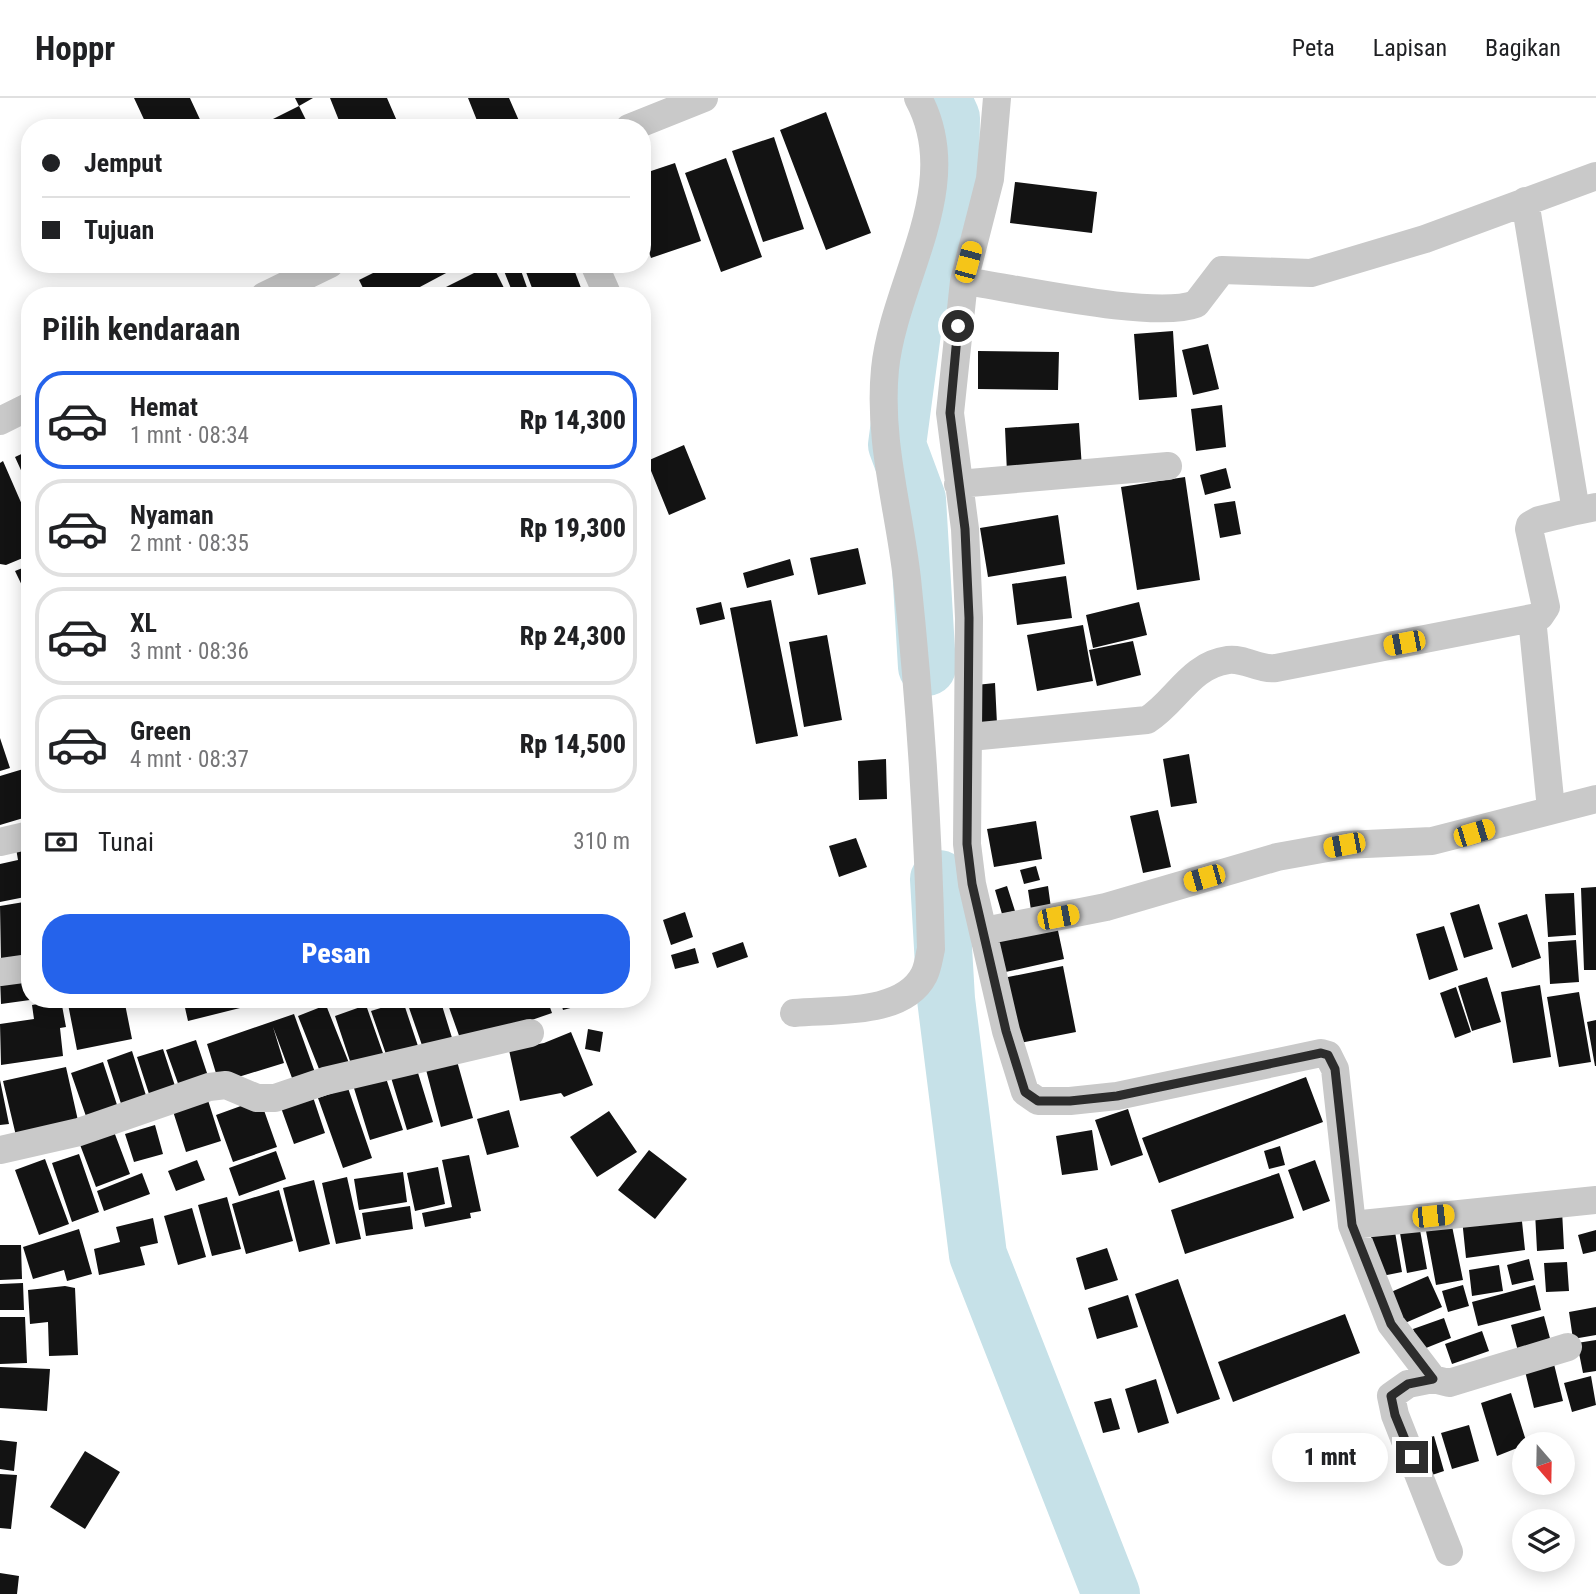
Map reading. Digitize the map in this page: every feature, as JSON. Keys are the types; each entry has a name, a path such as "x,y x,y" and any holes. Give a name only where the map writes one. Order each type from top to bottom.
{"street":[{"path":"651,119 704,98"},
{"path":"794,1013 873,1006 903,997 924,975 931,949 922,736 906,575 892,498 883,409 885,367 893,329 931,200 936,174 932,133 918,98"},
{"path":"997,98 990,179 964,281 950,413 965,529 969,605 970,737 967,844 1014,1060 1025,1092 1038,1101 1070,1101 1117,1096 1237,1069 1321,1053 1328,1055 1335,1069 1352,1225 1391,1324 1433,1379"},
{"path":"964,281 1156,310 1191,306 1196,304 1222,270 1311,274 1425,239 1596,176"},
{"path":"970,737 1147,720 1158,713 1171,696 1198,671 1227,660 1241,661 1265,669 1276,668 1541,616 1546,607 1530,525 1539,520 1586,509 1525,201"},
{"path":"283,287 311,273"},
{"path":"0,421 21,410"},
{"path":"958,484 1168,466"},
{"path":"1532,618 1551,809"},
{"path":"984,931 1107,907 1277,857 1344,845 1432,841 1474,833 1551,809 1596,799"},
{"path":"0,842 21,837"},
{"path":"0,972 21,969"},
{"path":"0,1150 79,1132 209,1087 226,1085 257,1098 275,1098 325,1081 530,1033"},
{"path":"1352,1225 1596,1200"},
{"path":"1449,1552 1395,1415 1391,1396 1408,1384 1433,1379 1449,1383 1568,1347"}],"building":[{"path":"134,98 190,98 200,119 144,119"},
{"path":"295,98 313,98 299,106"},
{"path":"330,98 387,98 396,119 338,119"},
{"path":"468,98 509,98 518,119 476,119"},
{"path":"299,106 306,119 273,119"},
{"path":"826,112 871,233 826,250 780,130"},
{"path":"774,137 804,229 763,242 732,151"},
{"path":"726,158 762,257 721,272 685,173"},
{"path":"675,163 701,241 651,258 651,171"},
{"path":"1015,182 1097,192 1092,233 1010,223"},
{"path":"373,273 446,273 420,287 362,287 359,280"},
{"path":"474,273 496,273 504,287 446,287"},
{"path":"505,273 522,273 527,287 510,287"},
{"path":"526,273 575,273 581,287 532,287"},
{"path":"1173,331 1177,397 1139,400 1134,334"},
{"path":"1208,344 1219,389 1193,395 1182,350"},
{"path":"978,351 1059,352 1058,390 978,389"},
{"path":"1222,405 1226,447 1196,451 1191,409"},
{"path":"1079,423 1082,469 1007,473 1005,428"},
{"path":"684,445 706,499 669,515 651,471 651,459"},
{"path":"21,454 21,470 15,457"},
{"path":"3,461 21,502 21,559 6,565 0,564 0,463"},
{"path":"1226,468 1231,488 1205,495 1200,475"},
{"path":"1185,477 1200,580 1137,590 1121,487"},
{"path":"1235,501 1241,534 1220,538 1214,504"},
{"path":"1058,515 1065,564 988,577 980,528"},
{"path":"858,548 866,584 818,595 810,558"},
{"path":"790,559 794,575 747,588 743,573"},
{"path":"21,569 21,583 15,571"},
{"path":"1066,576 1072,618 1017,625 1012,584"},
{"path":"771,600 798,736 756,744 730,608"},
{"path":"721,602 725,619 700,625 696,608"},
{"path":"1139,602 1147,635 1093,648 1086,615"},
{"path":"1083,625 1093,681 1037,691 1027,635"},
{"path":"827,635 842,720 804,727 789,642"},
{"path":"1133,641 1141,675 1097,686 1089,650"},
{"path":"995,683 997,724 978,725 976,685"},
{"path":"0,738 10,768 0,771"},
{"path":"1189,754 1197,803 1171,807 1163,759"},
{"path":"886,759 887,799 859,800 858,761"},
{"path":"21,770 21,819 0,825 0,776"},
{"path":"1158,810 1171,867 1143,873 1130,816"},
{"path":"1036,821 1042,859 994,867 987,829"},
{"path":"856,838 867,867 839,877 829,846"},
{"path":"21,847 21,898 0,902 0,864 18,860 16,848"},
{"path":"1036,866 1040,880 1024,884 1020,870"},
{"path":"1007,886 1015,911 1002,914 995,890"},
{"path":"1048,886 1051,908 1031,910 1028,890"},
{"path":"1596,887 1596,970 1584,970 1581,888"},
{"path":"1574,893 1576,935 1548,937 1545,894"},
{"path":"21,902 21,960 1,963 0,906"},
{"path":"1479,904 1493,949 1464,958 1450,913"},
{"path":"685,912 693,937 671,945 663,920"},
{"path":"1527,914 1541,958 1512,968 1498,923"},
{"path":"1057,926 1064,959 1001,973 994,940"},
{"path":"1444,926 1458,970 1429,980 1416,934"},
{"path":"1576,940 1579,982 1550,984 1548,942"},
{"path":"743,942 748,957 717,968 712,953"},
{"path":"695,948 699,963 675,969 671,955"},
{"path":"1063,966 1076,1032 1015,1044 1003,978"},
{"path":"21,975 21,1001 1,1004 0,978"},
{"path":"1487,977 1501,1022 1472,1031 1458,986"},
{"path":"1540,985 1551,1057 1513,1063 1501,992"},
{"path":"1456,987 1471,1032 1455,1038 1440,993"},
{"path":"1579,992 1591,1062 1559,1067 1547,997"},
{"path":"32,1008 62,1008 66,1027 60,1028 63,1056 1,1065 0,1024 34,1019"},
{"path":"69,1008 126,1008 132,1039 77,1050"},
{"path":"185,1008 240,1008 188,1021"},
{"path":"318,1008 327,1008 349,1063 321,1074 298,1016"},
{"path":"358,1008 367,1008 384,1056 352,1067 335,1016"},
{"path":"381,1008 405,1008 419,1049 388,1060 371,1011"},
{"path":"409,1008 443,1008 453,1041 424,1051"},
{"path":"449,1008 550,1008 552,1013 462,1044"},
{"path":"294,1014 317,1078 295,1086 273,1027 284,1063 219,1083 207,1044"},
{"path":"1596,1020 1596,1066 1595,1066 1587,1022"},
{"path":"588,1029 603,1032 600,1052 585,1049"},
{"path":"571,1032 593,1085 564,1097 561,1093 520,1101 509,1050 544,1043"},
{"path":"196,1040 209,1079 180,1089 166,1050"},
{"path":"163,1049 176,1089 150,1097 137,1057"},
{"path":"132,1051 149,1105 124,1113 107,1060"},
{"path":"455,1054 473,1118 441,1127 424,1062"},
{"path":"103,1062 119,1111 88,1122 71,1073"},
{"path":"415,1063 433,1122 407,1130 389,1071"},
{"path":"66,1067 79,1125 17,1140 3,1081"},
{"path":"385,1075 403,1130 370,1140 353,1085"},
{"path":"1306,1077 1323,1122 1159,1183 1142,1138"},
{"path":"0,1080 9,1124 0,1125"},
{"path":"348,1088 372,1158 343,1168 318,1098"},
{"path":"206,1094 221,1141 186,1152 171,1105"},
{"path":"312,1094 325,1133 294,1144 280,1105"},
{"path":"260,1099 277,1147 233,1162 216,1115"},
{"path":"1128,1109 1143,1155 1111,1166 1095,1120"},
{"path":"509,1110 519,1147 487,1155 477,1119"},
{"path":"609,1111 637,1152 597,1177 570,1137"},
{"path":"155,1125 163,1154 134,1162 125,1134"},
{"path":"113,1129 130,1174 96,1187 79,1142"},
{"path":"1092,1130 1098,1170 1062,1175 1056,1136"},
{"path":"1280,1146 1285,1165 1269,1169 1264,1151"},
{"path":"649,1150 687,1179 655,1219 618,1190"},
{"path":"276,1151 286,1179 239,1196 229,1168"},
{"path":"79,1154 99,1212 72,1222 52,1163"},
{"path":"469,1155 481,1211 470,1213 471,1218 425,1227 422,1213 452,1207 442,1160"},
{"path":"45,1159 69,1224 39,1235 15,1170"},
{"path":"197,1160 205,1180 176,1191 168,1171"},
{"path":"1315,1160 1330,1201 1303,1211 1288,1170"},
{"path":"438,1167 445,1204 415,1211 407,1173"},
{"path":"403,1172 407,1202 359,1210 354,1179"},
{"path":"142,1173 150,1194 104,1211 97,1191"},
{"path":"1279,1173 1294,1218 1185,1254 1171,1210"},
{"path":"347,1177 361,1239 336,1244 322,1183"},
{"path":"314,1180 330,1244 299,1252 283,1188"},
{"path":"279,1190 293,1241 246,1254 232,1204"},
{"path":"227,1197 241,1249 212,1256 198,1205"},
{"path":"410,1206 413,1229 366,1236 362,1213"},
{"path":"192,1208 206,1257 178,1265 164,1216"},
{"path":"1562,1210 1564,1249 1537,1251 1535,1212"},
{"path":"1521,1212 1525,1250 1466,1258 1462,1219"},
{"path":"153,1218 158,1243 140,1247 145,1265 99,1275 94,1249 120,1242 116,1227"},
{"path":"1452,1226 1463,1280 1436,1285 1426,1231"},
{"path":"79,1229 92,1274 67,1281 64,1270 33,1279 23,1247"},
{"path":"1420,1230 1427,1269 1407,1273 1400,1233"},
{"path":"1596,1230 1596,1251 1583,1254 1578,1235"},
{"path":"1395,1232 1402,1272 1377,1277 1371,1236"},
{"path":"0,1245 21,1245 22,1279 0,1280"},
{"path":"1107,1248 1118,1280 1085,1290 1076,1258"},
{"path":"1529,1259 1534,1280 1512,1285 1507,1265"},
{"path":"1567,1262 1569,1291 1546,1292 1544,1263"},
{"path":"1499,1265 1503,1291 1472,1296 1469,1270"},
{"path":"1428,1276 1442,1307 1405,1323 1391,1292"},
{"path":"1178,1279 1220,1399 1177,1414 1135,1294"},
{"path":"23,1283 24,1310 0,1310 0,1284"},
{"path":"1463,1285 1469,1306 1448,1312 1442,1291"},
{"path":"1535,1285 1541,1310 1478,1326 1472,1302"},
{"path":"65,1286 75,1288 78,1355 49,1356 48,1322 30,1324 28,1290"},
{"path":"1128,1295 1138,1327 1097,1339 1088,1308"},
{"path":"1596,1307 1596,1335 1573,1339 1569,1312"},
{"path":"1345,1314 1360,1353 1233,1402 1218,1362"},
{"path":"1544,1316 1551,1342 1518,1351 1511,1325"},
{"path":"0,1317 25,1317 27,1363 0,1364"},
{"path":"1444,1318 1451,1338 1421,1350 1413,1329"},
{"path":"1482,1331 1489,1351 1452,1364 1445,1344"},
{"path":"1596,1340 1596,1371 1583,1373 1577,1343"},
{"path":"1553,1360 1563,1401 1534,1408 1524,1367"},
{"path":"0,1367 50,1369 47,1411 0,1408"},
{"path":"1591,1376 1596,1405 1572,1412 1564,1383"},
{"path":"1156,1379 1169,1423 1138,1433 1125,1389"},
{"path":"1511,1393 1523,1432 1512,1432 1512,1450 1497,1456 1481,1403"},
{"path":"1111,1398 1120,1429 1103,1433 1094,1402"},
{"path":"1469,1425 1479,1461 1452,1469 1441,1433"},
{"path":"1434,1436 1444,1471 1423,1478 1413,1443"},
{"path":"0,1440 17,1442 14,1471 0,1469"},
{"path":"85,1451 120,1472 85,1529 50,1507"},
{"path":"0,1474 17,1475 11,1529 0,1528"},
{"path":"0,1573 19,1576 17,1594 0,1594"}],"waterway":[{"path":"927,667 917,499 897,445 913,325 949,225 951,118 942,98"},
{"path":"939,879 946,999 978,1255 1111,1594"}],"route":[{"path":"958,326 950,413 965,529 969,618 967,844 972,884 1006,1031 1025,1092 1038,1101 1117,1096 1237,1069 1321,1053 1328,1055 1335,1069 1352,1225 1391,1324 1433,1379 1408,1384 1391,1396 1395,1415 1412,1457"}]}
